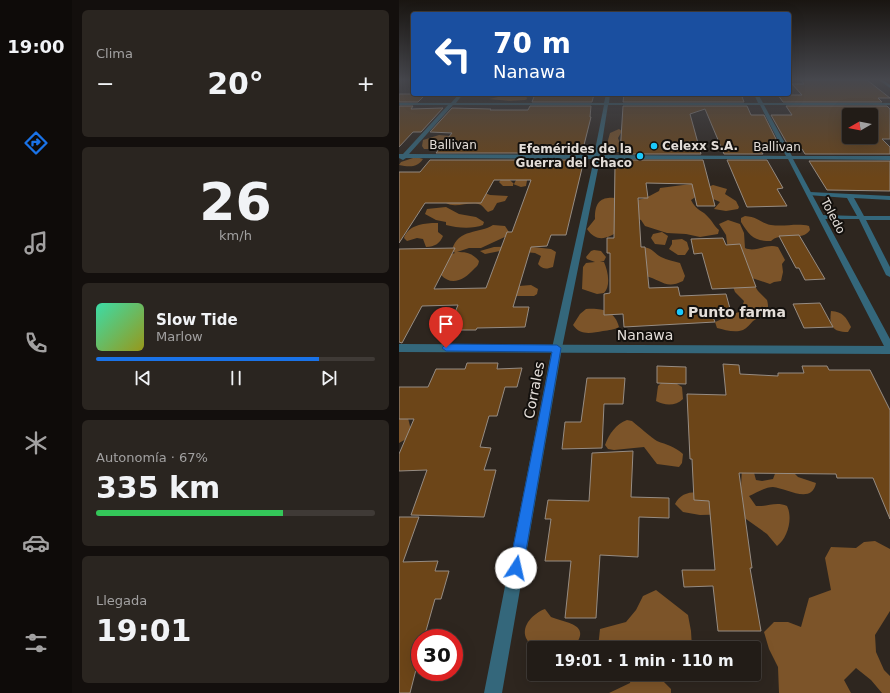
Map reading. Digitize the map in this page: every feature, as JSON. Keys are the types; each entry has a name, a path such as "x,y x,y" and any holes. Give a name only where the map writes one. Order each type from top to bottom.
{"street":[{"path":"399,163 402,156 443,112"},
{"name":"Corrales","path":"493,693 557,348 597,157 605,112"},
{"name":"Toledo","path":"767,112 890,349"},
{"name":"Ballivan","path":"402,156 890,158"},
{"name":"Nanawa","path":"399,348 890,349"}],"lane":[{"path":"809,194 890,198"},
{"path":"849,195 890,274"},
{"path":"822,217 890,218"}],"shaded area":[{"path":"619,129 622,131 618,138 620,144 623,146 621,152 612,152 607,144 610,133"},
{"path":"439,135 450,136 443,140 440,145 442,147 453,149 424,149 422,146 423,140"},
{"path":"416,157 423,159 415,165 399,165 401,162"},
{"path":"528,175 526,186 521,187 513,184 513,186 503,186 499,182 502,178 509,179 514,184 517,178"},
{"path":"691,184 695,186 697,196 691,200 693,204 707,215 719,230 718,234 700,237 686,234 667,233 645,226 641,220 634,217 617,232 605,238 598,238 587,229 595,219 596,209 599,202 604,199 642,199 659,191 660,188"},
{"path":"713,185 727,189 725,194 736,201 739,207 738,209 726,211 714,209 720,202 711,198 708,187"},
{"path":"485,193 490,195 508,196 505,201 497,203 493,210 488,212 481,205 473,203 450,205 446,203 447,202"},
{"path":"446,207 459,214 476,217 484,222 483,225 470,228 450,226 446,225 446,222 436,220 425,214 427,209"},
{"path":"745,216 771,225 809,226 810,230 806,234 797,237 780,237 771,241 760,240 753,237 741,222 741,218"},
{"path":"728,220 740,224 744,233 745,248 753,249 769,246 778,247 785,260 782,264 783,272 781,281 770,284 749,277 758,291 767,300 768,308 765,314 753,321 743,330 737,331 717,328 715,322 741,311 744,301 735,292 733,287 726,235 719,224"},
{"path":"438,223 438,232 443,236 439,243 426,247 423,239 417,238 407,241 404,238 411,228"},
{"path":"493,225 505,226 509,232 509,235 481,248 469,248 457,252 464,252 474,256 479,261 478,264 467,276 463,278 454,281 445,279 441,275 449,255 455,253 452,250 459,238"},
{"path":"662,232 668,236 665,245 655,244 651,238 653,234"},
{"path":"682,239 687,242 689,249 685,255 678,255 669,249 672,244 672,240"},
{"path":"524,246 551,249 556,252 553,267 545,268 540,266 538,264 541,256 535,253 505,250 485,254 480,251 494,247"},
{"path":"642,247 651,250 663,258 680,263 685,276 683,281 667,284 645,276"},
{"path":"591,251 601,251 606,257 604,261 600,262 604,262 608,274 608,286 604,293 597,294 582,289 583,267 586,263 595,262 587,259 586,257"},
{"path":"531,285 538,289 537,294 534,296 515,296 519,286"},
{"path":"586,309 607,311 617,321 619,327 611,330 591,333 579,331 573,325 580,314"},
{"path":"831,311 841,314 846,318 851,327 848,332 838,331 833,327 831,324"},
{"path":"674,382 682,387 683,399 674,404 663,404 656,401 658,386 661,383"},
{"path":"399,417 408,418 411,430 408,438 399,443"},
{"path":"627,420 632,421 657,441 680,451 683,454 682,463 679,467 657,464 644,447 614,450 608,449 605,445 611,433 619,424"},
{"path":"742,467 753,469 756,480 762,481 773,479 776,471 794,473 798,477 816,483 814,490 804,494 798,494 770,487 749,496 756,506 779,504 787,506 790,516 787,533 777,546 767,534 739,514 700,515 683,512 675,504 680,497 687,493 695,492 714,495 740,503 743,500 741,488"},
{"path":"875,541 890,549 890,611 875,635 876,652 884,670 890,676 890,693 882,693 871,680 856,668 844,680 851,693 779,693 778,667 769,649 764,632 774,622 788,622 801,627 809,598 831,590 825,558 831,547 856,548 864,542"},
{"path":"656,590 688,615 692,641 599,641 600,629 626,622 636,610 643,596"},
{"path":"545,609 551,617 570,623 579,629 580,634 578,641 528,641 525,633 527,624 529,620"},
{"path":"630,681 663,681 671,689 671,693 609,693 630,683"}],"building":[{"path":"399,112 439,112 421,132 413,132 399,147"},
{"path":"448,112 590,112 591,117 582,153 436,153 452,133 430,132"},
{"path":"623,112 695,112 690,114 701,154 620,154"},
{"path":"706,112 750,112 751,115 764,115 780,147 759,147 763,154 724,154"},
{"path":"790,112 842,112 842,144 878,144 878,112 890,112 890,139 882,139 890,147 890,154 805,154 802,149 798,149 797,147 789,147 771,115 792,115"},
{"path":"430,160 580,160 579,164 583,164 566,235 551,235 547,246 531,247 513,307 529,307 525,327 448,330 458,305 422,306 402,343 399,342 399,249 455,248 434,289 486,288 507,232 512,232 531,180 494,180 481,203 425,203 399,243 399,172 420,172"},
{"path":"620,160 703,160 715,206 697,206 692,184 646,183 648,198 638,198 641,247 645,247 649,288 678,287 680,296 726,294 732,316 713,317 715,322 624,327 623,314 604,315 604,294 610,293 610,253 607,253 607,238 614,238 615,164 620,163"},
{"path":"727,160 767,160 783,188 777,189 787,206 747,207"},
{"path":"809,161 890,161 890,191 827,190"},
{"path":"799,235 825,279 805,280 799,268 796,268 779,236"},
{"path":"723,238 726,245 740,244 756,287 712,289 702,253 694,254 691,239"},
{"path":"820,303 833,327 804,328 793,304"},
{"path":"467,363 498,363 497,369 522,368 517,387 505,387 497,416 489,416 480,447 491,448 484,470 496,470 484,517 411,515 427,470 399,471 399,454 414,419 399,419 399,387 428,387 436,369 465,369"},
{"path":"723,364 739,365 740,374 778,376 778,373 804,373 802,366 827,366 829,370 870,370 890,410 890,519 873,478 837,478 836,474 739,473 752,568 750,568 761,631 718,631 713,586 684,587 682,570 715,570 709,501 694,500 692,459 690,459 687,394 726,395"},
{"path":"657,366 686,367 686,384 657,383"},
{"path":"587,378 625,378 623,404 604,404 602,448 562,449 565,422 581,422"},
{"path":"633,451 631,497 669,498 669,518 639,517 638,557 600,555 596,618 565,618 571,561 545,561 551,519 545,519 548,500 589,501 592,453"},
{"path":"399,517 419,517 403,562 438,561 435,571 449,571 441,599 435,599 427,629 411,629 411,681 413,681 410,693 399,693"}],"place":[{"name":"Celexx S.A.","path":"654,146"},
{"name":"Efemérides de la Guerra del Chaco","path":"640,156"},
{"name":"Punto farma","path":"680,312"}],"route":[{"path":"446,348 557,348 516,568"}]}
